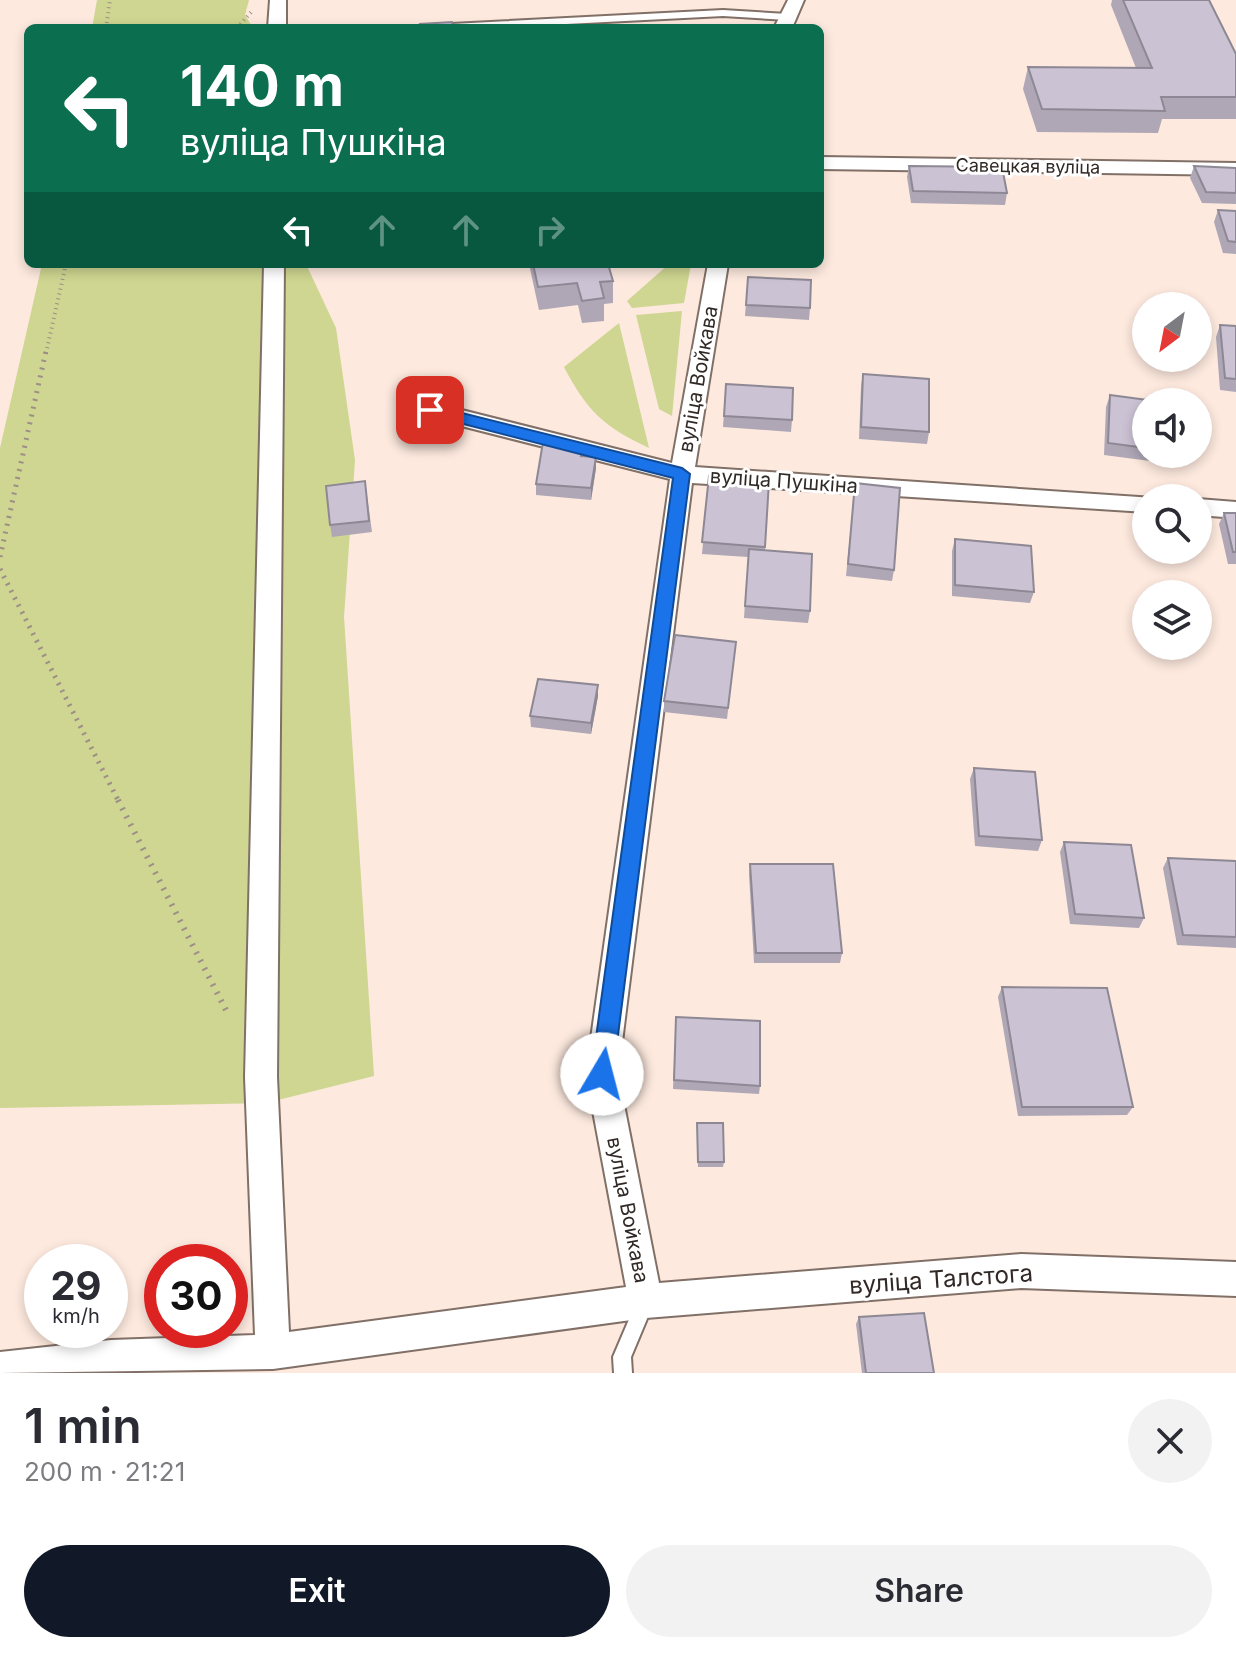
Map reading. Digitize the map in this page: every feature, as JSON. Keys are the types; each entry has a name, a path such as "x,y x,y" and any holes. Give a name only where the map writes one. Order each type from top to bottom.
{"street":[{"path":"277,24 278,0"},
{"path":"785,22 796,0"},
{"name":"Савецкая вуліца","path":"824,163 1236,169"},
{"path":"270,1363 261,1077 274,268"},
{"name":"вуліца Войкава","path":"646,1301 602,1074 682,474 717,268"},
{"name":"вуліца Пушкіна","path":"430,410 682,474 1132,503"},
{"path":"1212,508 1236,510"},
{"name":"вуліца Талстога","path":"0,1370 111,1357 270,1363 646,1301 1021,1271 1236,1279"}],"lane":[{"path":"510,24 723,13 785,22"},
{"path":"623,1373 622,1357 646,1301"}],"path":[{"path":"107,24 110,0"},
{"path":"0,557 65,268"},
{"path":"0,569 232,1021"}],"green space":[{"path":"97,0 249,0 245,15 251,24 93,24"},
{"path":"41,268 308,268 336,328 355,460 344,617 374,1076 266,1103 0,1108 0,448"},
{"path":"664,268 690,268 684,303 632,308 627,301"},
{"path":"682,311 672,416 659,409 636,315"},
{"path":"619,323 649,448 620,433 598,416 564,367"}],"building":[{"path":"1123,0 1209,0 1236,54 1236,97 1161,97 1165,111 1042,109 1028,67 1152,68"},
{"path":"909,166 1002,167 1007,193 913,191"},
{"path":"1194,166 1236,168 1236,193 1206,192"},
{"path":"1218,210 1236,211 1236,242 1228,241"},
{"path":"534,268 609,268 613,281 600,282 604,298 582,301 577,283 538,287"},
{"path":"748,277 811,280 810,308 746,305"},
{"path":"1220,325 1236,326 1236,379 1225,378"},
{"path":"863,374 929,379 929,432 861,427"},
{"path":"726,384 793,388 792,420 724,416"},
{"path":"1110,395 1132,398 1132,446 1108,443"},
{"path":"543,442 583,445 581,456 596,457 591,488 536,484"},
{"path":"709,476 769,481 765,547 702,542"},
{"path":"365,481 369,521 330,525 326,486"},
{"path":"855,483 900,488 894,570 848,564"},
{"path":"1224,513 1236,513 1236,552 1233,552"},
{"path":"955,539 1031,546 1034,592 955,585"},
{"path":"749,549 812,554 810,611 745,606"},
{"path":"675,635 736,642 728,708 664,701"},
{"path":"538,679 598,685 591,723 530,716"},
{"path":"974,768 1035,772 1042,840 979,836"},
{"path":"1064,842 1131,845 1144,918 1075,914"},
{"path":"1168,858 1236,861 1236,937 1183,935"},
{"path":"750,864 833,864 842,953 756,953"},
{"path":"1002,987 1107,988 1133,1107 1022,1107"},
{"path":"676,1017 760,1021 760,1086 674,1080"},
{"path":"697,1123 723,1123 724,1162 698,1162"},
{"path":"924,1313 934,1373 866,1373 859,1317"}],"route":[{"path":"430,410 682,474 602,1074"}]}
